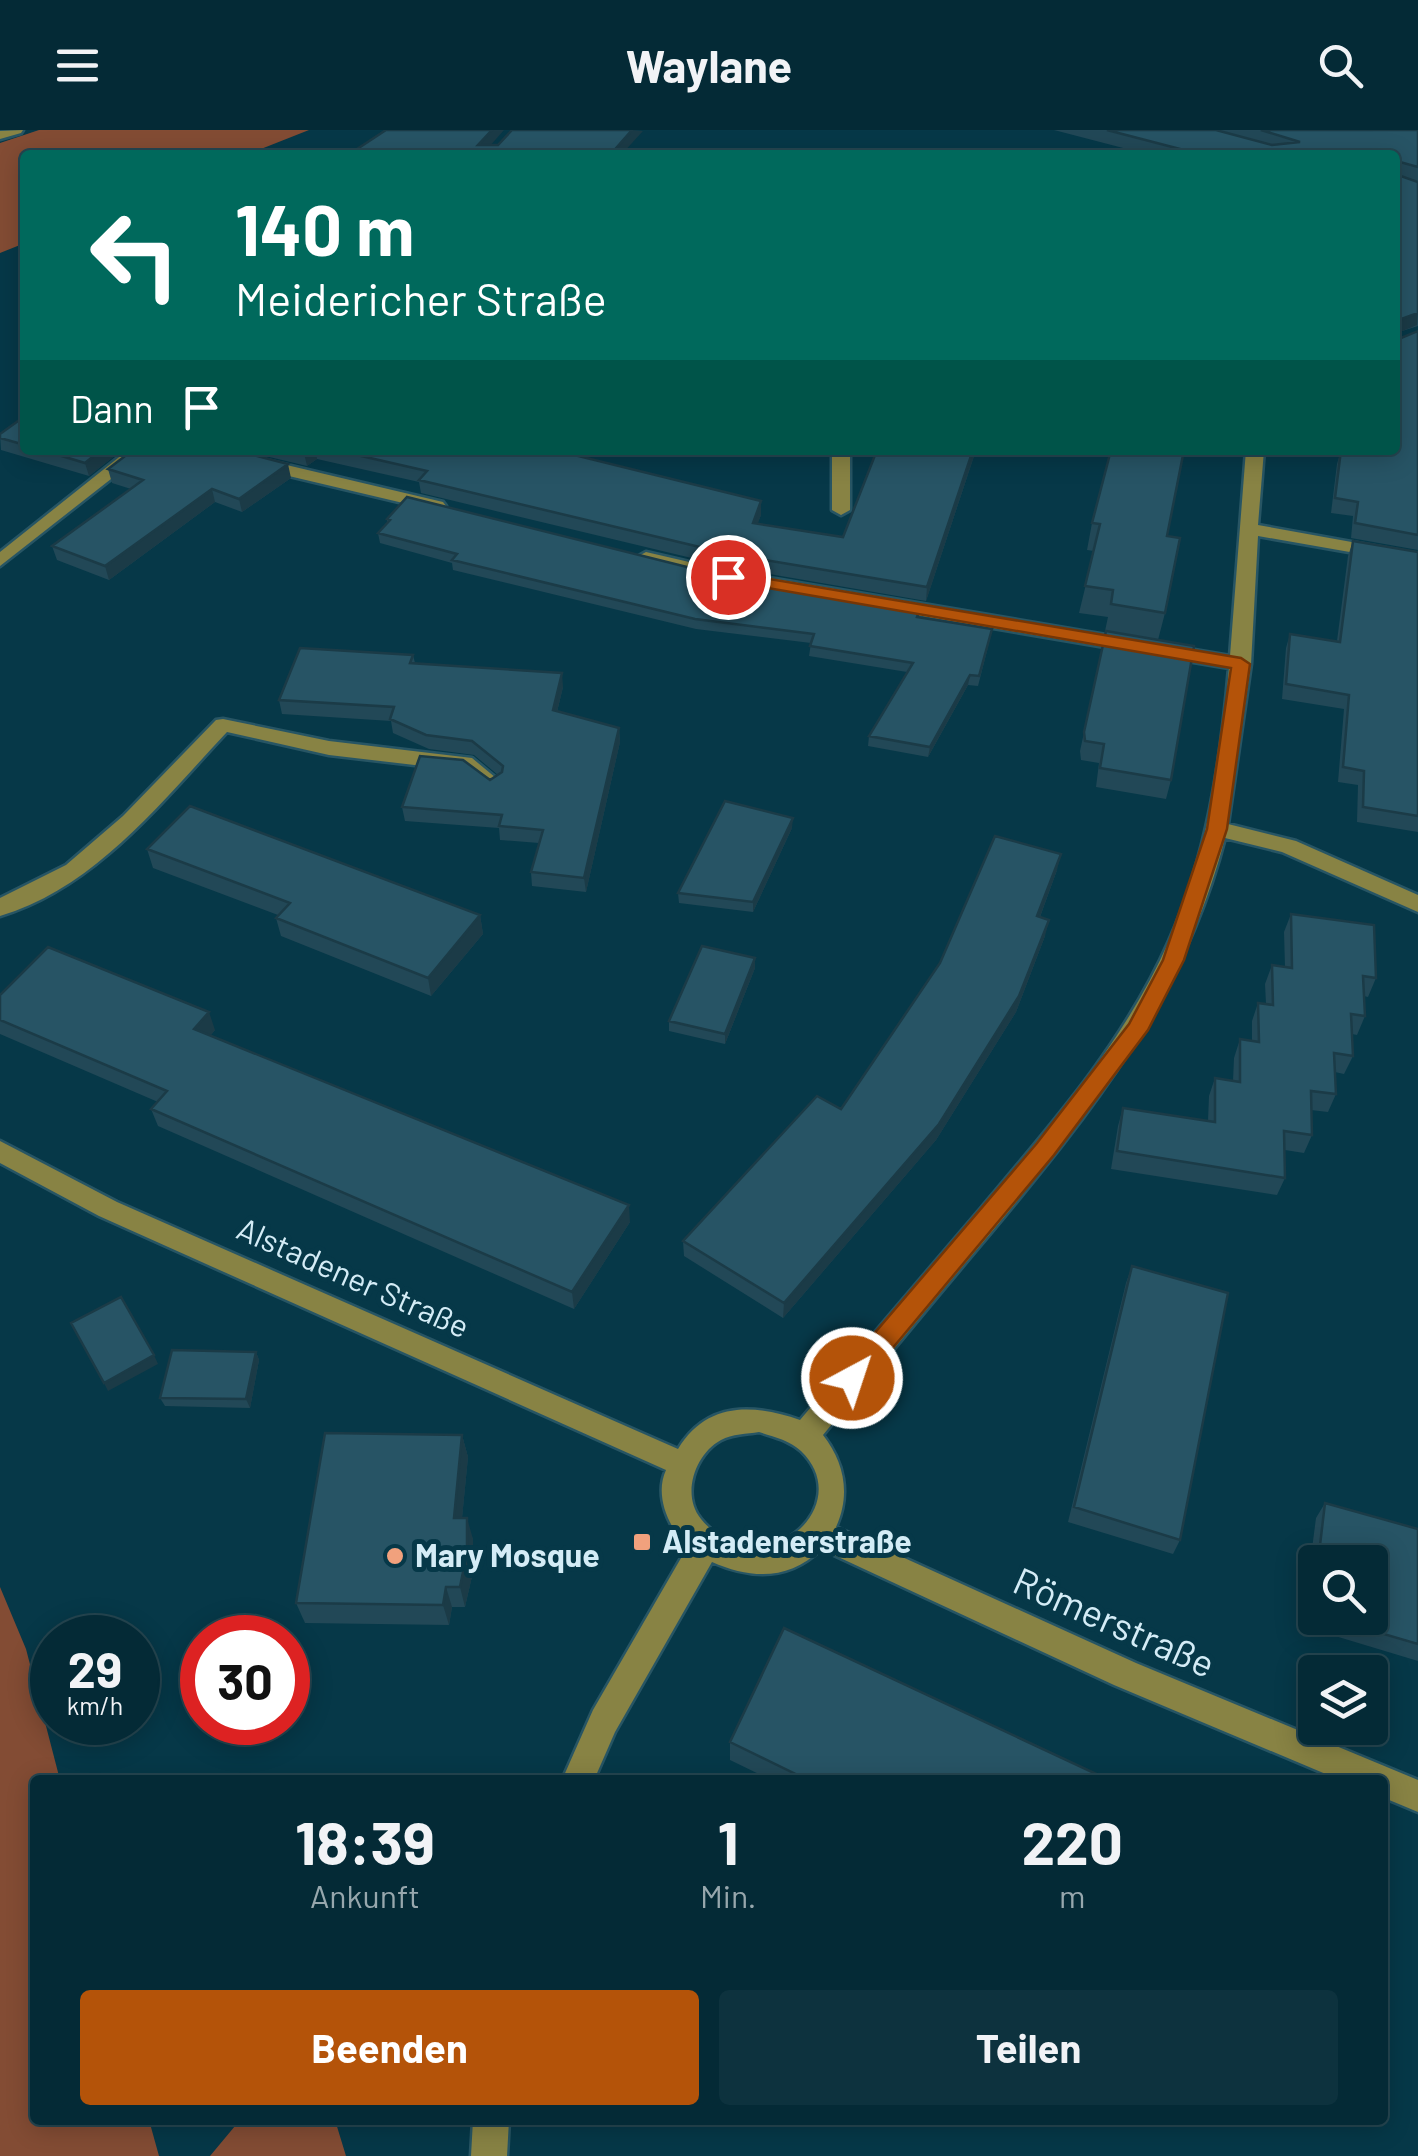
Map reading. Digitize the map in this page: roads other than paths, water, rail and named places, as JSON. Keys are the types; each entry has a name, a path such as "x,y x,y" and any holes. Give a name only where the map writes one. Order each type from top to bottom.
{"street":[{"path":"0,136 16,130"},
{"path":"0,562 133,455"},
{"path":"840,510 841,455"},
{"path":"804,1436 1046,1149 1137,1030 1174,960 1217,829 1241,664 1255,455"},
{"path":"232,457 461,512"},
{"path":"1248,529 1418,559"},
{"path":"632,554 728,577 1241,664"},
{"path":"0,908 74,870 131,821 223,725 329,748 472,766 492,783"},
{"path":"1217,829 1288,846 1418,904"},
{"name":"Alstadener Straße","path":"0,1151 108,1209 680,1464"},
{"path":"759,1420 804,1436 827,1464 832,1500 818,1533 786,1558 743,1563 704,1547 677,1508 680,1464 712,1430 727,1426 759,1420"},
{"name":"Römerstraße","path":"818,1533 1125,1674 1367,1775"},
{"path":"580,1775 604,1720 704,1547"},
{"name":"Römerstraße","path":"1388,1784 1418,1796"},
{"path":"489,2156 491,2125"}],"place":[{"name":"Alstadenerstraße","path":"642,1542"},
{"name":"Mary Mosque","path":"395,1556"}]}
